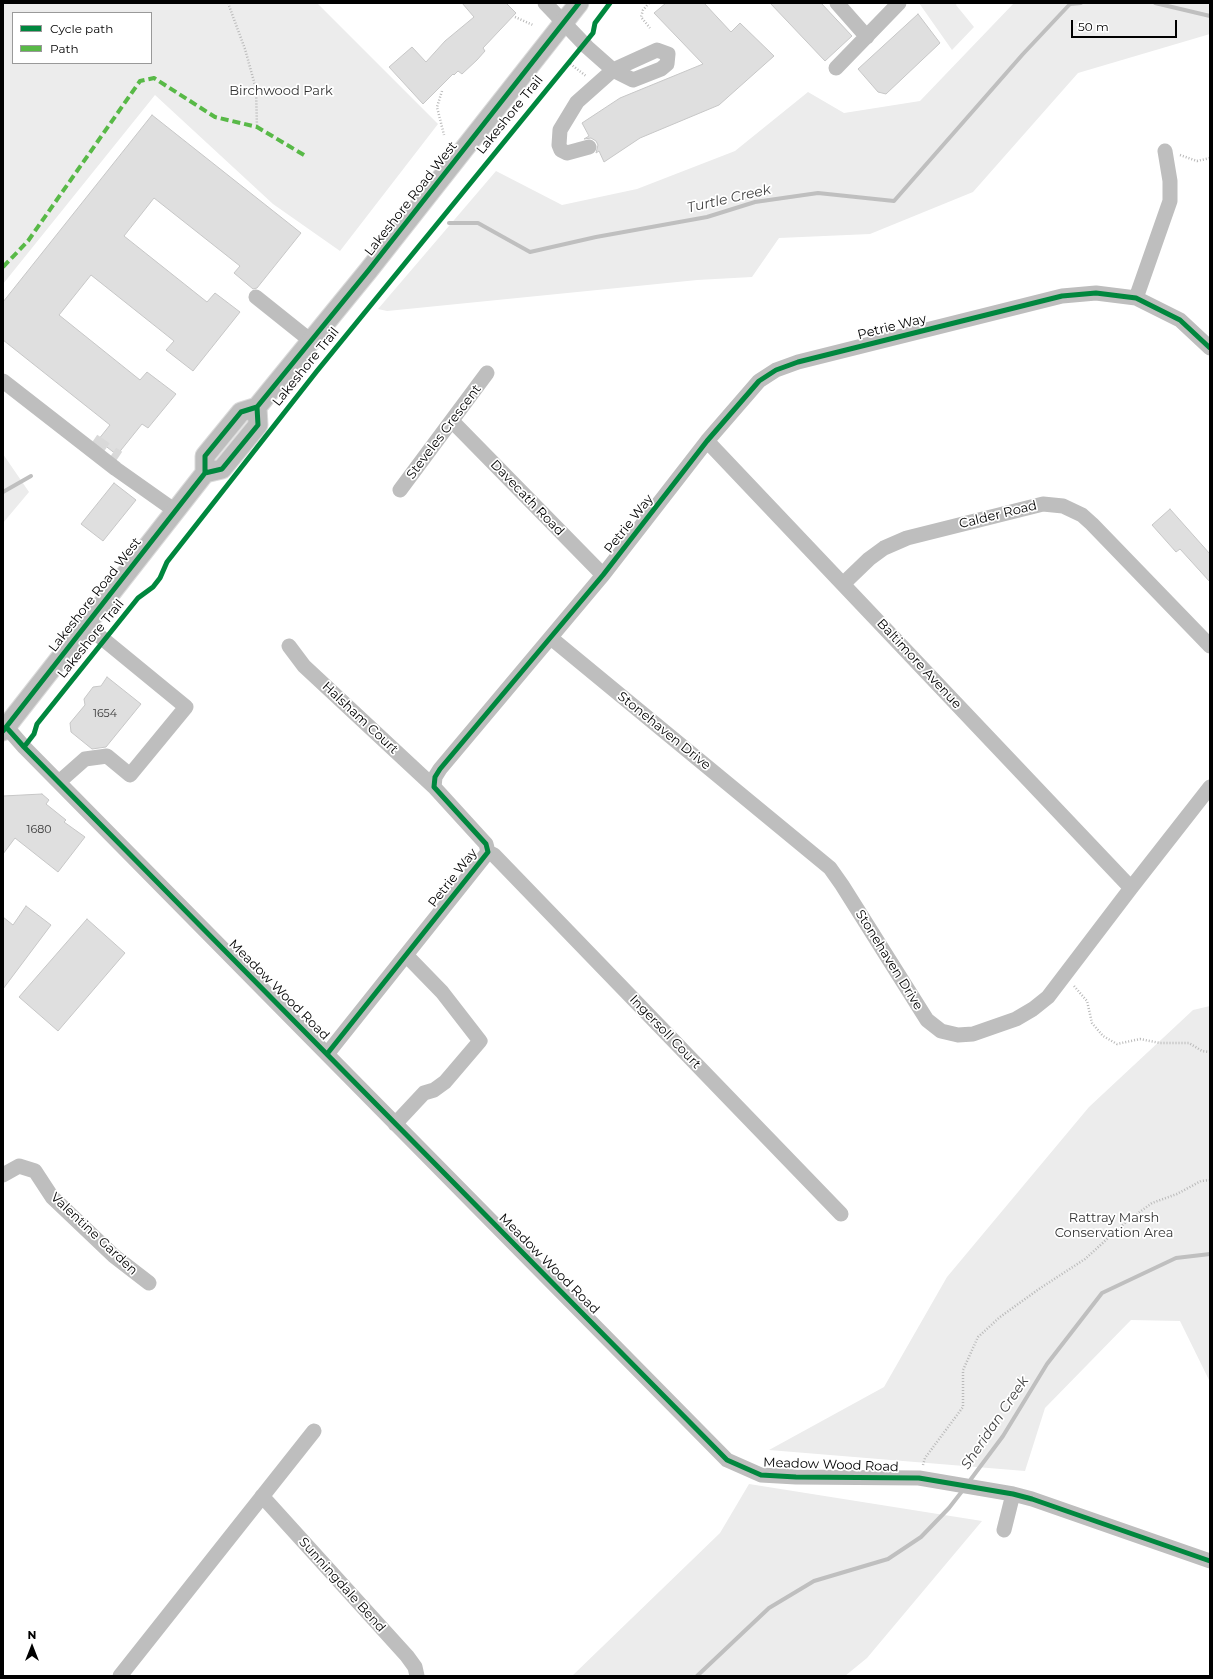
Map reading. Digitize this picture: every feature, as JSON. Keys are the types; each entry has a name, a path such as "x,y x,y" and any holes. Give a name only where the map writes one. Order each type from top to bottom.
{"main road":[{"name":"Lakeshore Road West","path":"4,727 86,625 204,473 205,456 241,412 257,408 580,3"}],"street":[{"path":"545,3 613,70 577,102 560,130 559,145 561,150 567,153 589,148"},
{"path":"837,3 867,37"},
{"path":"836,68 899,3"},
{"path":"1136,298 1170,200 1170,181 1165,151"},
{"name":"Petrie Way","path":"327,1054 488,852 486,844 434,787 435,777 440,769 603,575 707,441 759,381 776,370 798,362 1062,296 1096,293 1136,298 1180,320 1210,348"},
{"path":"256,297 311,341"},
{"name":"Steveles Crescent","path":"400,490 487,373"},
{"path":"3,381 119,465 174,510"},
{"name":"Davecath Road","path":"452,421 603,575"},
{"name":"Baltimore Avenue","path":"707,441 1131,888"},
{"name":"Calder Road","path":"843,584 869,559 884,548 907,538 1044,504 1062,506 1082,515 1092,524 1210,646"},
{"path":"59,782 85,759 107,756 130,775 186,707 86,625"},
{"name":"Stonehaven Drive","path":"551,638 830,868 927,1020 941,1031 958,1035 973,1034 1016,1019 1033,1009 1048,996 1210,787"},
{"name":"Halsham Court","path":"289,646 304,666 434,787"},
{"name":"Meadow Wood Road","path":"4,727 727,1460 761,1474 796,1477 919,1478 1013,1494 1210,1561"},
{"name":"Ingersoll Court","path":"488,852 494,855 841,1214"},
{"path":"395,1124 424,1093 434,1090 445,1082 480,1041 442,992 406,956"},
{"name":"Valentine Garden","path":"3,1175 19,1166 35,1171 52,1197 114,1256 149,1283"},
{"path":"120,1676 314,1431"},
{"path":"1004,1530 1013,1494"},
{"name":"Sunningdale Bend","path":"262,1496 407,1656 415,1667 417,1676"}],"path":[{"path":"228,3 245,49 256,89 257,127"},
{"path":"649,3 643,10 641,17 650,28"},
{"path":"515,17 533,25"},
{"path":"562,69 584,43"},
{"path":"568,62 597,84"},
{"path":"442,91 437,107 444,136"},
{"path":"1165,151 1197,161 1210,158"},
{"path":"1063,975 1087,1001 1092,1023 1103,1036 1116,1044 1140,1039 1160,1043 1189,1043 1202,1051 1210,1052"},
{"path":"919,1478 925,1458 963,1407 963,1370 978,1337 1013,1308 1085,1259 1126,1222 1152,1203 1177,1194 1201,1181 1210,1180"}],"green space":[{"name":"Birchwood Park","path":"3,3 317,3 438,124 340,251 273,204 155,95 3,284"},
{"path":"919,3 957,3 956,5 974,27 952,50"},
{"path":"1014,3 1210,3 1210,34 1078,73 973,192 870,234 779,238 752,277 697,280 387,311 378,309 496,171 562,205 637,189 735,151 808,92 844,113 920,101"},
{"path":"3,454 29,492 3,523"},
{"name":"Rattray Marsh Conservation Area","path":"1210,1006 1210,1382 1180,1321 1131,1320 1045,1408 1025,1471 769,1450 884,1387 947,1277 1089,1107 1193,1010"},
{"path":"749,1484 982,1521 867,1658 845,1676 572,1676 720,1533"}],"building":[{"path":"462,3 506,3 516,13 483,48 485,51 477,60 462,74 458,71 454,75 453,74 423,104 389,67 412,47 426,62 445,41 474,17"},
{"path":"666,3 704,3 731,32 740,23 774,56 719,105 640,138 604,162 599,151 596,153 598,145 596,141 591,138 584,139 589,136 582,123 620,98 703,64 654,13"},
{"path":"770,3 821,3 852,36 825,61"},
{"path":"918,14 940,43 886,94 878,92 858,69"},
{"path":"152,115 301,233 257,288 253,289 234,273 240,266 154,198 124,236 207,302 215,293 240,312 193,371 166,350 174,341 91,275 59,315 140,380 147,372 176,394 148,428 142,424 117,455 98,440 110,425 3,340 3,302"},
{"path":"114,483 136,500 103,541 81,524"},
{"path":"1170,509 1210,554 1210,582 1180,549 1176,552 1152,525"},
{"path":"107,677 141,704 106,747 92,749 71,732 70,723 85,705 84,699 93,687 101,686"},
{"path":"42,794 49,800 46,804 66,820 64,822 85,837 58,872 15,838 3,854 3,796"},
{"path":"26,906 51,925 3,989 3,917 13,925"},
{"path":"87,919 125,953 58,1031 19,997"}],"waterway":[{"name":"Turtle Creek","path":"449,223 478,223 530,252 596,237 707,217 755,202 818,193 894,201 1023,54 1070,4 1081,3"},
{"name":"Turtle Creek","path":"1155,3 1210,16"},
{"path":"3,492 31,476"},
{"name":"Sheridan Creek","path":"968,1483 1003,1436 1047,1364 1102,1293 1176,1258 1210,1254"},
{"name":"Sheridan Creek","path":"697,1676 769,1608 814,1581 888,1559 921,1537 949,1508 963,1490"}],"tunnel":[{"path":"93,441 118,458"}],"marked path":[{"path":"3,267 28,241 140,81 154,78 215,117 257,127 304,155"}],"cycle path":[{"name":"Lakeshore Trail","path":"3,731 205,473 205,456 241,412 257,407 368,271 579,3"},
{"name":"Lakeshore Trail","path":"24,747 34,734 37,724 138,598 153,587 160,578 167,562 317,371 593,33 595,23 610,3"},
{"path":"327,1054 488,852 486,844 434,787 435,777 440,769 603,575 707,441 759,381 776,370 798,362 1062,296 1096,293 1136,298 1180,320 1210,348"},
{"path":"205,473 222,469 258,425 257,407"},
{"path":"6,727 727,1460 761,1475 796,1477 919,1478 1013,1494 1032,1499 1210,1561"}]}
